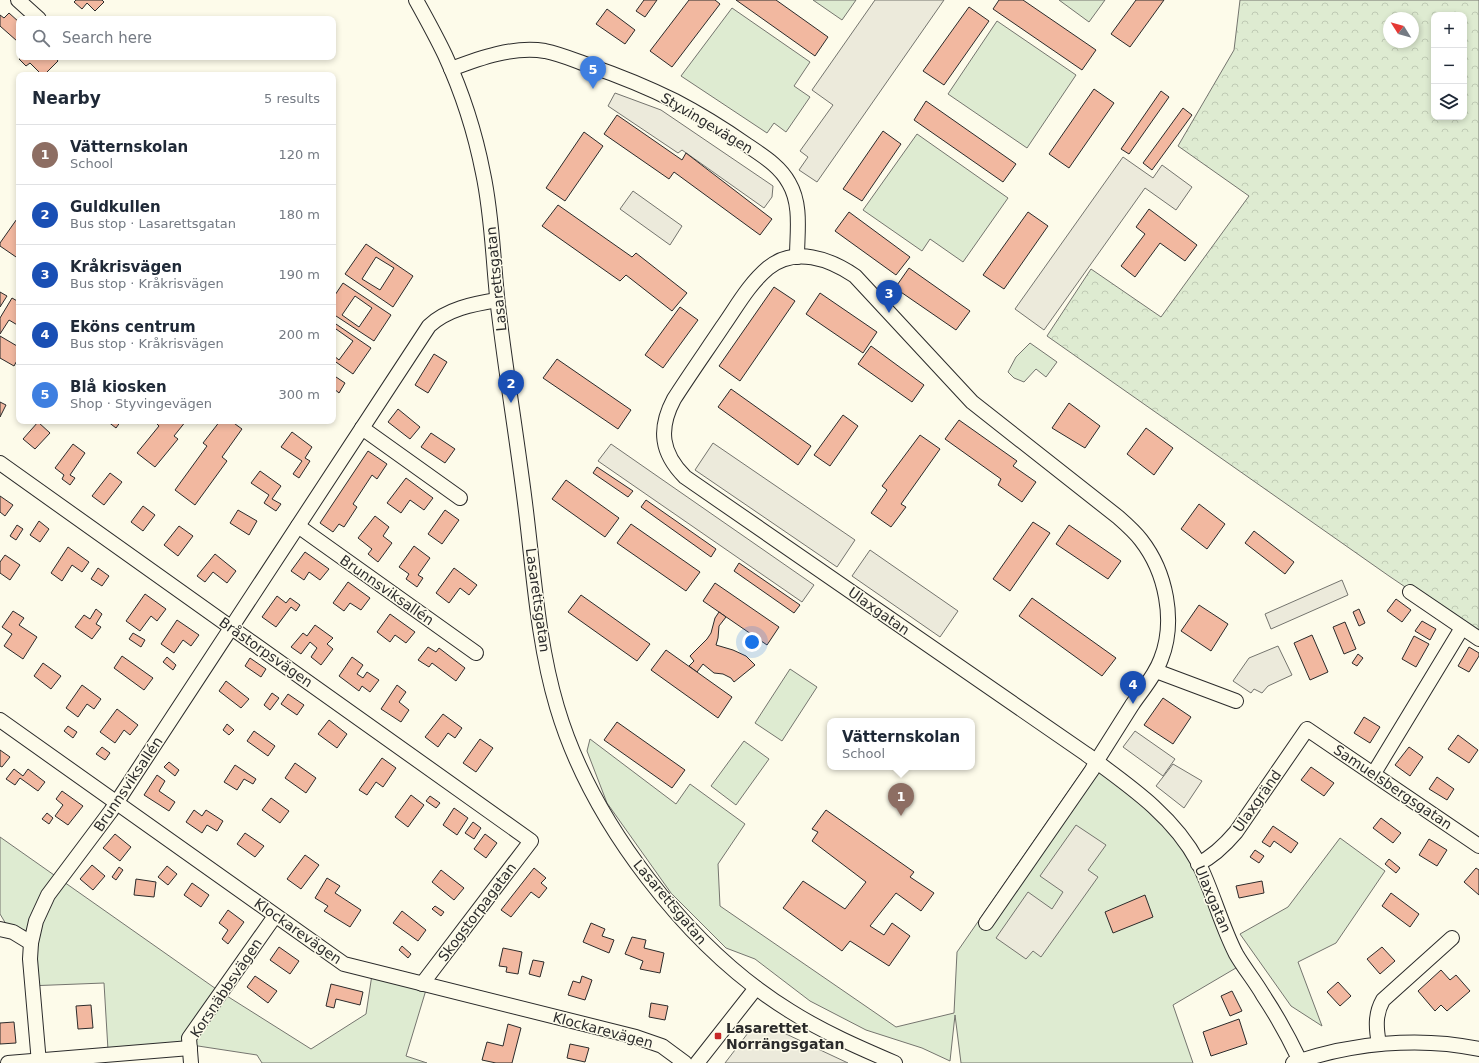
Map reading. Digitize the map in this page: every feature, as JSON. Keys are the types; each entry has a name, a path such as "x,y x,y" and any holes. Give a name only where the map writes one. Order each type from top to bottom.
{"street":[{"path":"18,0 36,16"},
{"name":"Lasarettsgatan","path":"416,0 451,69 466,108 483,174 490,219 497,300 521,467 544,649 549,679 567,738 581,770 605,816 627,851 670,905 704,942 728,965 772,1000 806,1021 895,1063"},
{"name":"Styvingevägen","path":"451,69 475,60 509,52 528,50 545,51 604,71 674,100 727,132 772,162 781,170 790,184 797,204 797,257"},
{"path":"797,257 810,257 825,260 855,276 972,402 1118,517 1142,541 1161,578 1167,603 1167,635 1161,660 1156,671 1092,770 986,923"},
{"name":"Ulaxgatan","path":"797,257 778,262 769,267 749,287 674,399 668,410 664,426 664,442 668,456 685,478 1096,762 1144,797 1158,810 1184,840 1198,864 1233,947 1287,1034 1296,1062"},
{"name":"Brunnsviksallén","path":"39,1062 31,975 31,943 36,921 48,895 116,803 429,326 435,320 459,308 497,300"},
{"path":"362,428 460,498"},
{"name":"Bråstorpsvägen","path":"0,463 531,841"},
{"name":"Brunnsviksallén","path":"298,526 476,653"},
{"path":"1410,592 1479,639"},
{"path":"1374,773 1462,628"},
{"path":"1156,671 1236,701"},
{"name":"Klockarevägen","path":"0,720 344,964 636,1037 662,1046 685,1063"},
{"name":"Samuelsbergsgatan","path":"1307,729 1374,773 1479,846"},
{"name":"Ulaxgränd","path":"1198,864 1216,853 1236,832 1307,729"},
{"name":"Skogstorpagatan","path":"422,984 531,841"},
{"name":"Korsnäbbsvägen","path":"191,1063 190,1038 275,916"},
{"path":"0,929 13,932 31,943"},
{"path":"1379,1044 1376,1017 1383,1000 1452,938"},
{"path":"697,1063 756,988"},
{"path":"1296,1062 1353,1047 1379,1044 1421,1042 1448,1044 1479,1049"},
{"path":"8,1063 39,1062 190,1048"}],"green space":[{"path":"813,0 856,0 842,20"},
{"path":"1059,0 1105,0 1089,22"},
{"path":"1240,0 1479,0 1479,637 1389,576 1047,336 1091,269 1161,317 1249,196 1178,146 1234,50"},
{"path":"732,8 810,62 794,86 810,97 786,132 774,123 767,133 681,76"},
{"path":"997,21 1076,75 1027,148 948,94"},
{"path":"917,134 1008,198 963,262 930,239 922,251 863,210"},
{"path":"1030,343 1057,362 1046,377 1036,369 1024,382 1014,378 1008,372 1016,357"},
{"path":"790,669 817,687 782,741 755,723"},
{"path":"590,739 676,804 690,784 745,824 718,864 720,906 896,1027 954,1013 957,952 1092,757 1142,789 1202,865 1241,965 1173,1005 1193,1063 961,1063 955,1015 950,1061 922,1048 866,1030 810,1001 755,959 726,948 671,893 607,803 587,751"},
{"path":"744,741 769,759 736,805 711,786"},
{"path":"0,837 219,991 311,1049 366,1014 373,968 429,980 406,1056 427,1063 262,1063 257,1055 185,1044 108,1050 104,983 27,986 27,931 6,924 0,914"},
{"path":"1340,838 1385,871 1336,943 1298,962 1322,1026 1291,1006 1240,934 1288,907"}],"shaded area":[{"path":"875,0 944,0 817,182 799,170 808,157 800,151 833,105 812,90"},
{"path":"615,93 661,110 773,186 772,197 764,208 682,150 678,153 608,106"},
{"path":"1123,157 1153,178 1162,165 1192,187 1176,210 1145,188 1044,330 1015,309"},
{"path":"633,191 682,226 670,245 620,209"},
{"path":"713,443 855,540 837,567 695,470"},
{"path":"611,444 814,585 802,602 598,461"},
{"path":"870,550 958,611 940,637 852,576"},
{"path":"1342,580 1348,595 1271,629 1265,614"},
{"path":"1278,646 1292,675 1268,686 1262,693 1254,689 1251,693 1233,681 1249,658"},
{"path":"1135,731 1175,759 1163,776 1123,747"},
{"path":"1173,764 1202,781 1184,808 1156,786"},
{"path":"1076,825 1106,845 1088,870 1098,877 1041,957 1033,951 1026,959 996,938 1028,892 1052,909 1063,892 1040,876"},
{"path":"769,1026 848,1063 725,1063 751,1029"}],"building":[{"path":"76,0 102,0 104,2 95,11 87,3 82,9 74,2"},
{"path":"644,0 657,0 645,17 636,11"},
{"path":"689,0 715,0 720,4 672,67 650,51"},
{"path":"736,0 776,0 828,37 815,56"},
{"path":"999,0 1023,0 1096,50 1082,70 993,9"},
{"path":"1136,0 1164,0 1130,47 1111,34"},
{"path":"969,7 989,21 944,85 923,71"},
{"path":"607,9 635,30 625,44 596,24"},
{"path":"9,13 16,19 16,40 0,26 0,15 4,18"},
{"path":"20,60 58,61 47,72 39,72 30,63 26,66"},
{"path":"1094,89 1114,103 1069,168 1049,154"},
{"path":"1161,91 1169,97 1129,154 1121,149"},
{"path":"926,101 1016,164 1003,182 914,120"},
{"path":"1183,108 1192,115 1152,170 1143,163"},
{"path":"617,115 682,160 686,153 772,219 760,235 674,172 669,179 604,134"},
{"path":"883,131 901,144 862,201 843,189"},
{"path":"584,132 603,146 565,201 546,188"},
{"path":"558,205 632,257 636,253 687,293 672,311 626,275 620,281 542,226"},
{"path":"1149,209 1197,245 1185,261 1160,243 1135,277 1121,266 1145,234 1136,227"},
{"path":"849,212 910,257 896,275 835,231"},
{"path":"1028,212 1048,226 1004,289 983,275"},
{"path":"16,220 16,257 0,246 0,243"},
{"path":"366,244 413,276 393,307 345,274","holes":["376,257 394,268 380,290 362,279"]},
{"path":"909,268 970,311 956,330 895,288"},
{"path":"343,283 391,315 374,341 336,316 336,294","holes":["355,296 372,308 359,327 342,315"]},
{"path":"774,287 795,301 740,381 719,366"},
{"path":"0,292 7,296 0,307"},
{"path":"820,293 877,332 863,353 806,314"},
{"path":"12,298 16,300 16,324 9,320 0,334 0,318"},
{"path":"680,307 698,320 663,368 645,355"},
{"path":"336,324 371,348 353,374 336,362 336,358 339,360 353,341 336,329"},
{"path":"0,336 16,345 16,362 14,366 0,358"},
{"path":"871,346 924,385 912,402 858,364"},
{"path":"434,354 447,362 428,393 415,385"},
{"path":"557,359 631,410 618,429 543,378"},
{"path":"336,377 345,383 339,393 336,390"},
{"path":"731,389 811,446 798,465 718,407"},
{"path":"0,402 6,405 0,417"},
{"path":"1069,403 1100,426 1085,448 1052,428"},
{"path":"398,409 420,427 410,439 388,422"},
{"path":"843,415 858,426 830,466 814,455"},
{"path":"959,420 1017,461 1013,466 1036,482 1022,502 998,485 1001,479 945,439"},
{"path":"36,424 40,424 50,433 35,449 23,439"},
{"path":"111,424 119,424 116,428"},
{"path":"157,424 184,424 174,436 178,439 155,467 137,453 159,426"},
{"path":"218,424 235,424 242,429 222,457 227,461 195,505 175,490 207,446 203,443"},
{"path":"1146,428 1173,448 1154,475 1127,454"},
{"path":"292,432 312,447 305,458 310,461 299,478 293,474 302,461 281,447"},
{"path":"431,433 455,449 445,463 421,447"},
{"path":"920,435 940,449 901,504 906,507 891,527 871,513 887,490 882,486"},
{"path":"73,444 85,453 70,475 75,478 70,485 62,479 64,475 55,468"},
{"path":"368,451 387,464 377,479 372,475 353,504 357,507 344,527 339,524 333,532 320,523"},
{"path":"597,467 633,491 628,497 593,473"},
{"path":"260,471 281,486 272,499 281,504 276,511 264,503 269,495 251,483"},
{"path":"110,473 122,482 104,505 92,496"},
{"path":"406,478 433,498 424,510 410,500 401,513 387,503"},
{"path":"566,480 619,518 605,537 552,499"},
{"path":"0,496 13,505 5,516 0,512"},
{"path":"646,500 716,549 711,557 641,507"},
{"path":"1199,504 1225,524 1207,549 1181,529"},
{"path":"143,506 155,515 143,531 131,522"},
{"path":"238,510 257,521 249,535 230,523"},
{"path":"445,510 459,520 442,544 428,534"},
{"path":"375,516 389,527 383,536 392,543 378,562 368,554 372,549 358,538"},
{"path":"39,521 49,529 40,542 30,535"},
{"path":"1033,522 1050,533 1010,591 993,579"},
{"path":"631,524 700,572 686,591 617,543"},
{"path":"17,525 23,529 16,540 10,536"},
{"path":"1069,525 1121,561 1108,579 1056,544"},
{"path":"179,526 193,536 178,556 164,545"},
{"path":"1254,531 1294,562 1285,574 1245,543"},
{"path":"414,546 430,558 418,575 423,578 417,587 406,579 409,574 399,567"},
{"path":"68,547 89,562 82,572 72,565 62,581 51,573"},
{"path":"305,552 329,569 320,580 309,572 304,580 291,571"},
{"path":"215,554 236,571 227,583 213,572 205,582 197,576"},
{"path":"5,555 20,565 10,580 0,573 0,562"},
{"path":"739,563 800,605 794,613 734,571"},
{"path":"98,568 109,576 102,586 91,579"},
{"path":"454,568 477,585 469,595 460,588 449,603 436,593"},
{"path":"348,582 370,598 361,610 350,603 344,611 333,603"},
{"path":"715,583 779,627 767,645 703,601"},
{"path":"145,594 166,609 157,621 151,616 140,631 126,621"},
{"path":"581,595 650,644 637,661 568,612"},
{"path":"277,596 286,603 290,598 300,605 296,611 291,607 276,627 262,617"},
{"path":"1032,598 1116,658 1102,676 1019,616"},
{"path":"1396,599 1411,610 1402,622 1387,611"},
{"path":"1199,605 1228,624 1211,651 1181,631"},
{"path":"96,609 102,614 96,624 101,627 92,639 75,627 84,615 90,619"},
{"path":"1359,609 1365,623 1359,626 1353,612"},
{"path":"13,611 24,618 19,625 37,637 23,659 4,646 12,634 2,627"},
{"path":"719,612 726,617 719,626 716,645 746,656 755,665 734,682 731,678 723,674 714,673 703,664 697,672 689,666 694,661 690,656 711,633 715,618"},
{"path":"390,614 415,632 406,643 395,635 390,642 377,632"},
{"path":"177,620 199,635 191,646 183,640 174,653 161,644"},
{"path":"1422,621 1436,629 1430,640 1415,631"},
{"path":"1345,622 1356,649 1344,654 1333,627"},
{"path":"315,625 333,638 327,644 333,649 321,665 311,657 317,648 310,642 301,654 291,647 303,633 307,636"},
{"path":"133,633 145,640 141,647 129,639"},
{"path":"1312,635 1328,672 1310,680 1294,643"},
{"path":"1414,636 1429,644 1416,667 1402,659"},
{"path":"428,647 436,652 439,648 465,668 456,681 432,663 429,667 418,660"},
{"path":"1469,647 1479,653 1479,656 1469,672 1458,666"},
{"path":"666,650 732,697 718,718 651,670"},
{"path":"1358,654 1363,658 1357,666 1352,663"},
{"path":"122,656 153,678 144,690 114,668"},
{"path":"167,657 176,665 173,670 163,662"},
{"path":"352,657 363,665 357,674 363,678 367,672 379,680 370,692 362,686 359,691 339,676"},
{"path":"250,658 266,669 261,677 245,666"},
{"path":"43,663 61,676 51,689 34,676"},
{"path":"226,681 249,699 241,708 219,691"},
{"path":"82,685 101,699 94,709 87,704 78,717 66,708"},
{"path":"397,685 406,692 399,702 409,710 401,722 381,709"},
{"path":"272,693 279,698 270,710 264,705"},
{"path":"288,694 304,705 297,715 281,704"},
{"path":"1163,698 1191,717 1173,744 1144,725"},
{"path":"117,709 138,725 130,735 124,730 115,743 100,732"},
{"path":"443,714 462,728 455,738 448,733 438,747 425,737"},
{"path":"1364,717 1380,727 1370,743 1354,733"},
{"path":"329,720 347,734 337,748 318,734"},
{"path":"617,722 685,770 672,788 604,740"},
{"path":"227,724 234,730 229,735 223,730"},
{"path":"68,726 77,732 73,738 64,731"},
{"path":"254,731 275,746 268,756 247,741"},
{"path":"1458,735 1478,750 1469,763 1448,749"},
{"path":"480,739 493,748 476,772 463,763"},
{"path":"102,747 110,753 105,760 96,754"},
{"path":"1409,747 1423,757 1410,776 1395,765"},
{"path":"0,750 10,757 2,767 0,766"},
{"path":"382,758 396,768 383,787 376,782 367,795 359,790"},
{"path":"169,762 179,770 175,776 164,767"},
{"path":"295,763 316,778 306,793 285,778"},
{"path":"235,765 256,779 253,784 244,779 237,790 224,782"},
{"path":"1311,767 1334,783 1324,796 1301,780"},
{"path":"14,769 23,776 28,769 45,782 38,791 20,778 15,785 6,779"},
{"path":"157,775 165,781 159,791 175,802 169,811 144,795"},
{"path":"1437,777 1454,789 1447,800 1429,789"},
{"path":"62,791 83,806 68,825 55,816 63,805 56,799"},
{"path":"411,795 424,805 408,827 395,817"},
{"path":"430,796 440,803 436,808 426,801"},
{"path":"271,798 289,811 280,823 262,810"},
{"path":"454,808 468,818 457,835 443,825"},
{"path":"194,810 202,816 206,810 223,821 217,831 207,825 202,833 186,822"},
{"path":"826,810 914,872 910,877 934,893 921,911 896,893 870,926 884,935 892,923 910,936 889,966 850,941 842,951 783,908 803,881 845,909 866,882 812,841 818,832 812,829"},
{"path":"47,813 53,818 49,824 42,819"},
{"path":"1381,818 1401,833 1393,843 1373,828"},
{"path":"473,822 481,828 474,839 465,833"},
{"path":"1273,826 1298,843 1291,853 1274,841 1270,847 1262,842"},
{"path":"245,833 264,846 255,857 237,844"},
{"path":"115,834 131,847 120,861 103,848"},
{"path":"485,834 497,843 486,858 474,849"},
{"path":"1429,839 1447,850 1437,866 1419,855"},
{"path":"1255,850 1264,856 1259,863 1250,857"},
{"path":"305,855 319,865 301,889 287,879"},
{"path":"1389,859 1400,868 1396,873 1385,864"},
{"path":"92,865 105,876 93,890 80,879"},
{"path":"167,866 177,874 168,885 158,877"},
{"path":"119,867 123,870 116,880 112,877"},
{"path":"534,868 546,878 541,883 547,888 539,898 531,892 511,917 501,910"},
{"path":"1476,868 1479,870 1479,895 1464,882"},
{"path":"441,870 464,888 454,900 432,882"},
{"path":"327,878 340,886 335,893 361,910 350,927 324,911 328,906 315,898"},
{"path":"136,879 156,882 154,897 134,895"},
{"path":"1262,881 1264,893 1239,898 1236,886"},
{"path":"192,883 209,895 201,907 184,895"},
{"path":"1391,893 1419,914 1410,927 1382,906"},
{"path":"1145,895 1153,917 1113,933 1105,912"},
{"path":"435,906 444,912 441,916 432,909"},
{"path":"228,910 244,922 228,944 222,939 228,930 219,923"},
{"path":"402,911 426,930 418,941 393,923"},
{"path":"591,923 605,929 602,936 614,940 609,953 583,942"},
{"path":"632,937 646,940 644,948 664,953 660,973 640,969 643,961 625,954"},
{"path":"402,946 411,954 408,958 399,950"},
{"path":"279,947 299,961 290,974 270,960"},
{"path":"1382,947 1395,961 1380,974 1367,959"},
{"path":"503,948 522,952 518,974 506,972 507,967 499,966"},
{"path":"533,960 544,962 540,977 529,974"},
{"path":"1441,970 1450,980 1456,975 1470,991 1447,1011 1441,1005 1435,1011 1418,991"},
{"path":"255,976 277,991 268,1003 247,987"},
{"path":"582,976 592,980 585,1000 568,995 573,981 580,983"},
{"path":"1338,982 1351,996 1340,1006 1327,992"},
{"path":"331,984 363,992 360,1005 336,999 334,1008 326,1006"},
{"path":"1232,991 1242,1011 1230,1016 1221,996"},
{"path":"651,1003 668,1006 665,1020 649,1017"},
{"path":"91,1005 93,1028 78,1029 76,1006"},
{"path":"1239,1019 1247,1044 1211,1056 1203,1032"},
{"path":"14,1022 16,1043 0,1044 0,1023"},
{"path":"508,1024 521,1028 512,1063 496,1063 482,1060 487,1042 503,1046"},
{"path":"570,1044 589,1048 585,1062 567,1058"}],"place":[{"name":"Blå kiosken","path":"593,89"},
{"name":"Kråkrisvägen","path":"889,313"},
{"name":"Guldkullen","path":"511,403"},
{"name":"Eköns centrum","path":"1133,704"},
{"name":"Vätternskolan","path":"901,816"},
{"name":"Lasarettet Norrängsgatan","path":"718,1036"}]}
